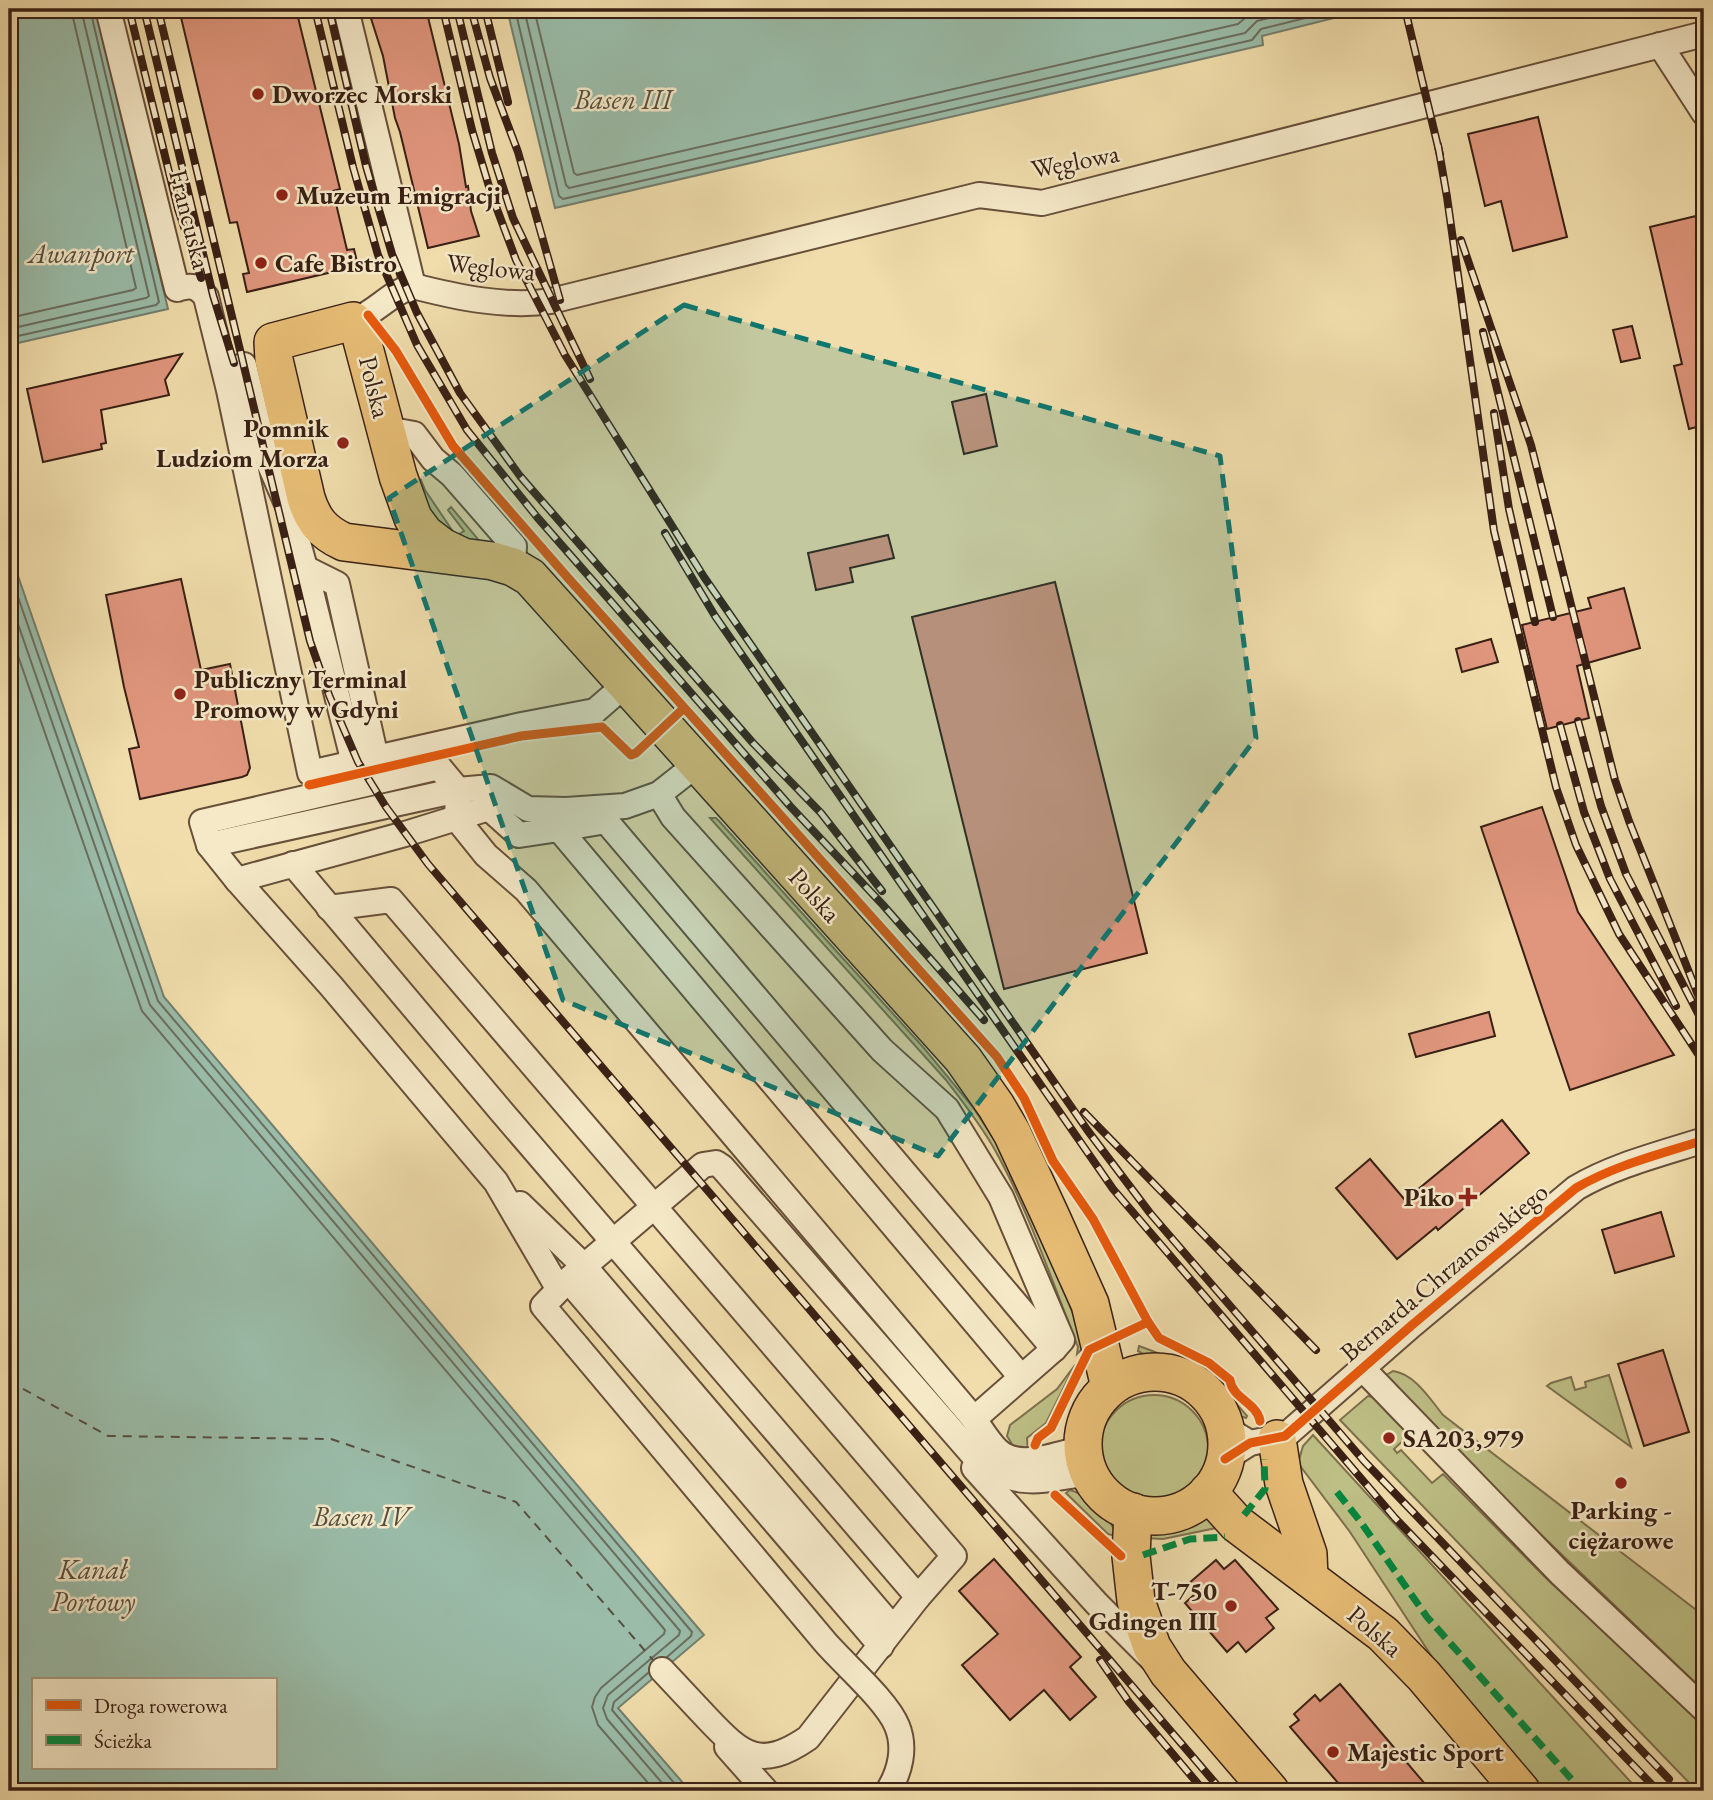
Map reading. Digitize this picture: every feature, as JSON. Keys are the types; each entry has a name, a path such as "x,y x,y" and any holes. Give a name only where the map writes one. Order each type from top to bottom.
{"highway":[{"name":"Polska","path":"247,365 278,339 353,321 358,325 404,499 413,518 425,534 442,547 530,577 963,1059 1012,1133 1125,1380"},
{"path":"247,365 298,461 312,515 330,536 344,542 489,562"},
{"path":"1244,1442 1208,1492 1188,1507 1170,1514 1152,1516 1114,1504 1100,1490 1086,1461 1085,1425 1095,1404 1125,1380 1162,1372 1184,1378 1203,1390 1244,1442 1284,1484 1308,1554 1309,1578"},
{"name":"Polska","path":"1208,1492 1237,1524 1391,1642 1424,1676 1521,1791"},
{"path":"1133,1512 1131,1556 1136,1601 1152,1647 1181,1688 1270,1791"}],"street":[{"name":"Francuska","path":"108,9 177,289 196,287 206,297 247,365"},
{"path":"346,9 413,286 393,294 368,315 353,321"},
{"name":"Węglowa","path":"413,286 449,295 490,300 537,303 551,301 979,195 1042,203 1704,34"},
{"path":"1660,45 1704,113"},
{"path":"247,365 268,463 288,506 365,760"},
{"path":"247,365 310,773 595,710 626,684"},
{"path":"386,429 414,434 433,459 452,475 514,546 489,562"},
{"path":"288,506 298,461"},
{"path":"697,764 659,794 625,806 566,810 528,809 491,787 458,790 209,845 496,1182 570,1278 887,1637"},
{"path":"458,790 457,819 486,855 526,890 974,1419 997,1450 1013,1460 1086,1461"},
{"path":"659,794 673,817 882,1050 947,1109 1001,1197 1062,1340 974,1419"},
{"path":"237,880 489,808 519,835 606,821 1054,1349"},
{"path":"559,829 1021,1377"},
{"path":"293,864 918,1597"},
{"path":"328,908 391,900 954,1556 918,1597 808,1738 794,1747 767,1756 744,1752 733,1745 662,1670 766,1791"},
{"name":"Bernarda Chrzanowskiego","path":"1244,1442 1285,1436 1576,1188 1617,1168 1704,1140"},
{"path":"888,1791 901,1763 897,1726 889,1711 832,1650 542,1306 570,1278 703,1165 716,1163 961,1442 988,1467 1011,1479 1025,1481 1086,1461"},
{"path":"703,1165 1097,1604 1181,1688"},
{"path":"496,1182 570,1278"},
{"path":"1363,1368 1551,1564 1704,1709"}],"highlighted area":[{"path":"684,305 1220,456 1256,738 938,1156 563,1000 389,498"}],"green space":[{"path":"418,478 456,536 464,531 448,510 451,507 482,544 435,530"},
{"path":"710,818 719,821 923,1047 972,1106 1001,1150 1034,1218 1086,1345 1077,1354 1078,1347 1029,1222 995,1150 978,1123 946,1080"},
{"path":"1139,1346 1181,1363 1211,1380 1231,1397 1246,1418 1234,1412 1199,1379 1182,1370 1155,1362 1138,1351"},
{"path":"1075,1365 1046,1423 1027,1438 1028,1453 1015,1449 1007,1436 1010,1425 1057,1389"},
{"path":"1393,1371 1415,1382 1443,1415 1704,1616 1704,1691 1437,1435 1385,1376"},
{"path":"1609,1375 1631,1447 1547,1386 1571,1377 1575,1390 1586,1387 1585,1382"},
{"path":"1154,1395 1175,1399 1192,1411 1204,1428 1208,1449 1204,1470 1192,1487 1175,1499 1154,1503 1133,1499 1116,1487 1104,1470 1100,1449 1104,1428 1116,1411 1133,1399"},
{"path":"1368,1396 1377,1398 1411,1433 1394,1449 1397,1453 1401,1450 1432,1483 1443,1474 1546,1578 1704,1724 1704,1791 1697,1791 1340,1420"},
{"path":"1313,1435 1639,1791 1546,1791 1438,1666 1350,1532 1298,1463 1303,1446"},
{"path":"1070,1490 1084,1496 1098,1508 1110,1522 1116,1536 1108,1534 1066,1493"},
{"path":"1204,1514 1216,1528 1163,1539 1145,1538 1150,1531 1181,1527"}],"water":[{"name":"Awanport","path":"9,9 96,9 168,309 9,345"},
{"name":"Basen III","path":"507,9 1370,9 1262,36 1263,45 555,208"},
{"name":"Basen IV","path":"9,550 164,997 704,1635 618,1708 690,1791 9,1791"}],"building":[{"name":"Dworzec Morski","path":"179,9 296,9 340,189 333,191 347,250 354,249 358,266 247,292 243,274 249,273 237,222 230,223"},
{"path":"368,9 426,9 459,144 471,211 479,236 428,248 395,118 383,56"},
{"path":"1538,117 1567,237 1513,251 1501,201 1485,206 1468,134"},
{"path":"1696,216 1704,252 1704,425 1689,429 1674,366 1682,364 1650,227"},
{"path":"1632,326 1640,358 1621,362 1613,330"},
{"path":"182,354 165,380 169,395 101,410 106,443 101,444 102,449 43,462 27,389"},
{"path":"986,394 997,446 964,454 952,402"},
{"path":"888,535 894,558 850,568 853,582 816,590 808,553"},
{"name":"Publiczny Terminal Promowy w Gdyni","path":"181,579 201,670 230,664 250,768 247,775 242,777 140,799 129,749 139,747 106,595"},
{"path":"1055,582 1147,953 1004,989 912,617"},
{"path":"1624,588 1640,648 1577,666 1589,718 1547,729 1522,625 1591,608 1588,598"},
{"path":"1491,639 1498,662 1462,672 1456,649"},
{"path":"1542,807 1578,912 1674,1055 1570,1090 1481,827"},
{"path":"1489,1012 1495,1036 1416,1057 1409,1034"},
{"path":"1502,1120 1529,1153 1438,1230 1436,1227 1397,1259 1336,1188 1370,1159 1405,1200"},
{"path":"1661,1212 1674,1256 1615,1273 1602,1230"},
{"path":"1663,1350 1689,1432 1644,1446 1618,1364"},
{"path":"994,1559 1081,1657 1070,1667 1096,1697 1070,1720 1044,1690 1010,1720 962,1665 998,1634 959,1591"},
{"name":"T-750 Gdingen III","path":"1216,1560 1224,1569 1235,1560 1278,1609 1266,1618 1274,1628 1246,1652 1238,1642 1227,1652 1185,1603 1196,1593 1188,1584"},
{"path":"1340,1684 1431,1791 1345,1791 1290,1727 1299,1720 1294,1714 1315,1695 1320,1701"}],"ferry route":[{"path":"9,1381 108,1436 331,1439 516,1502 653,1660"}],"railway":[{"path":"129,9 178,209 201,278"},
{"path":"144,9 213,295 234,363"},
{"path":"158,9 310,641 329,695 358,762 386,807 428,864 1222,1791"},
{"path":"315,9 353,167 378,255 417,345 467,430 537,517 790,806 883,905 984,1020"},
{"path":"329,9 366,166 392,254 417,313 460,393 520,476 753,743 821,813 882,891"},
{"path":"443,9 472,130 491,193 516,260 565,355 704,577 1088,1131 1150,1213 1364,1461 1669,1779"},
{"path":"457,9 492,153 513,218 590,379"},
{"path":"471,9 490,78 518,152 560,300"},
{"path":"485,9 508,102"},
{"path":"1405,9 1440,155"},
{"path":"1438,145 1494,531 1556,787 1576,845 1619,934 1704,1063"},
{"path":"1461,240 1531,445 1615,780 1704,1010"},
{"path":"1483,332 1553,617"},
{"path":"1494,413 1509,509 1535,622"},
{"path":"665,533 715,616 1113,1189 1395,1518 1657,1790"},
{"path":"1578,721 1601,806 1626,874 1704,1025"},
{"path":"1560,725 1584,812 1610,879 1676,1006"},
{"path":"1084,1112 1316,1350"},
{"path":"1100,1660 1129,1702 1204,1791"}],"marked path":[{"path":"1244,1515 1265,1489 1264,1459"},
{"path":"1337,1492 1427,1617 1582,1791"},
{"path":"1143,1555 1190,1539 1225,1537"}],"cycle path":[{"path":"368,315 396,351 453,446 997,1057 1024,1098 1053,1161 1093,1219 1159,1338 1209,1363 1230,1380 1235,1391 1254,1410 1260,1421"},
{"path":"309,785 521,736 602,727 631,755 684,708"},
{"path":"1225,1459 1250,1443 1285,1436 1412,1325 1576,1188 1622,1166 1704,1140"},
{"path":"1035,1445 1038,1438 1051,1428 1089,1350 1148,1322"},
{"path":"1055,1495 1121,1556"}],"place":[{"name":"Dworzec Morski","path":"258,94"},
{"name":"Muzeum Emigracji","path":"282,195"},
{"name":"Cafe Bistro","path":"261,263"},
{"name":"Pomnik Ludziom Morza","path":"343,443"},
{"name":"Publiczny Terminal Promowy w Gdyni","path":"180,694"},
{"name":"Piko","path":"1468,1197"},
{"name":"SA203,979","path":"1389,1438"},
{"name":"Parking - ciężarowe","path":"1621,1483"},
{"name":"T-750 Gdingen III","path":"1231,1606"},
{"name":"Majestic Sport","path":"1333,1752"}],"water label":[{"name":"Kanał Portowy","path":"93,1585"}]}
